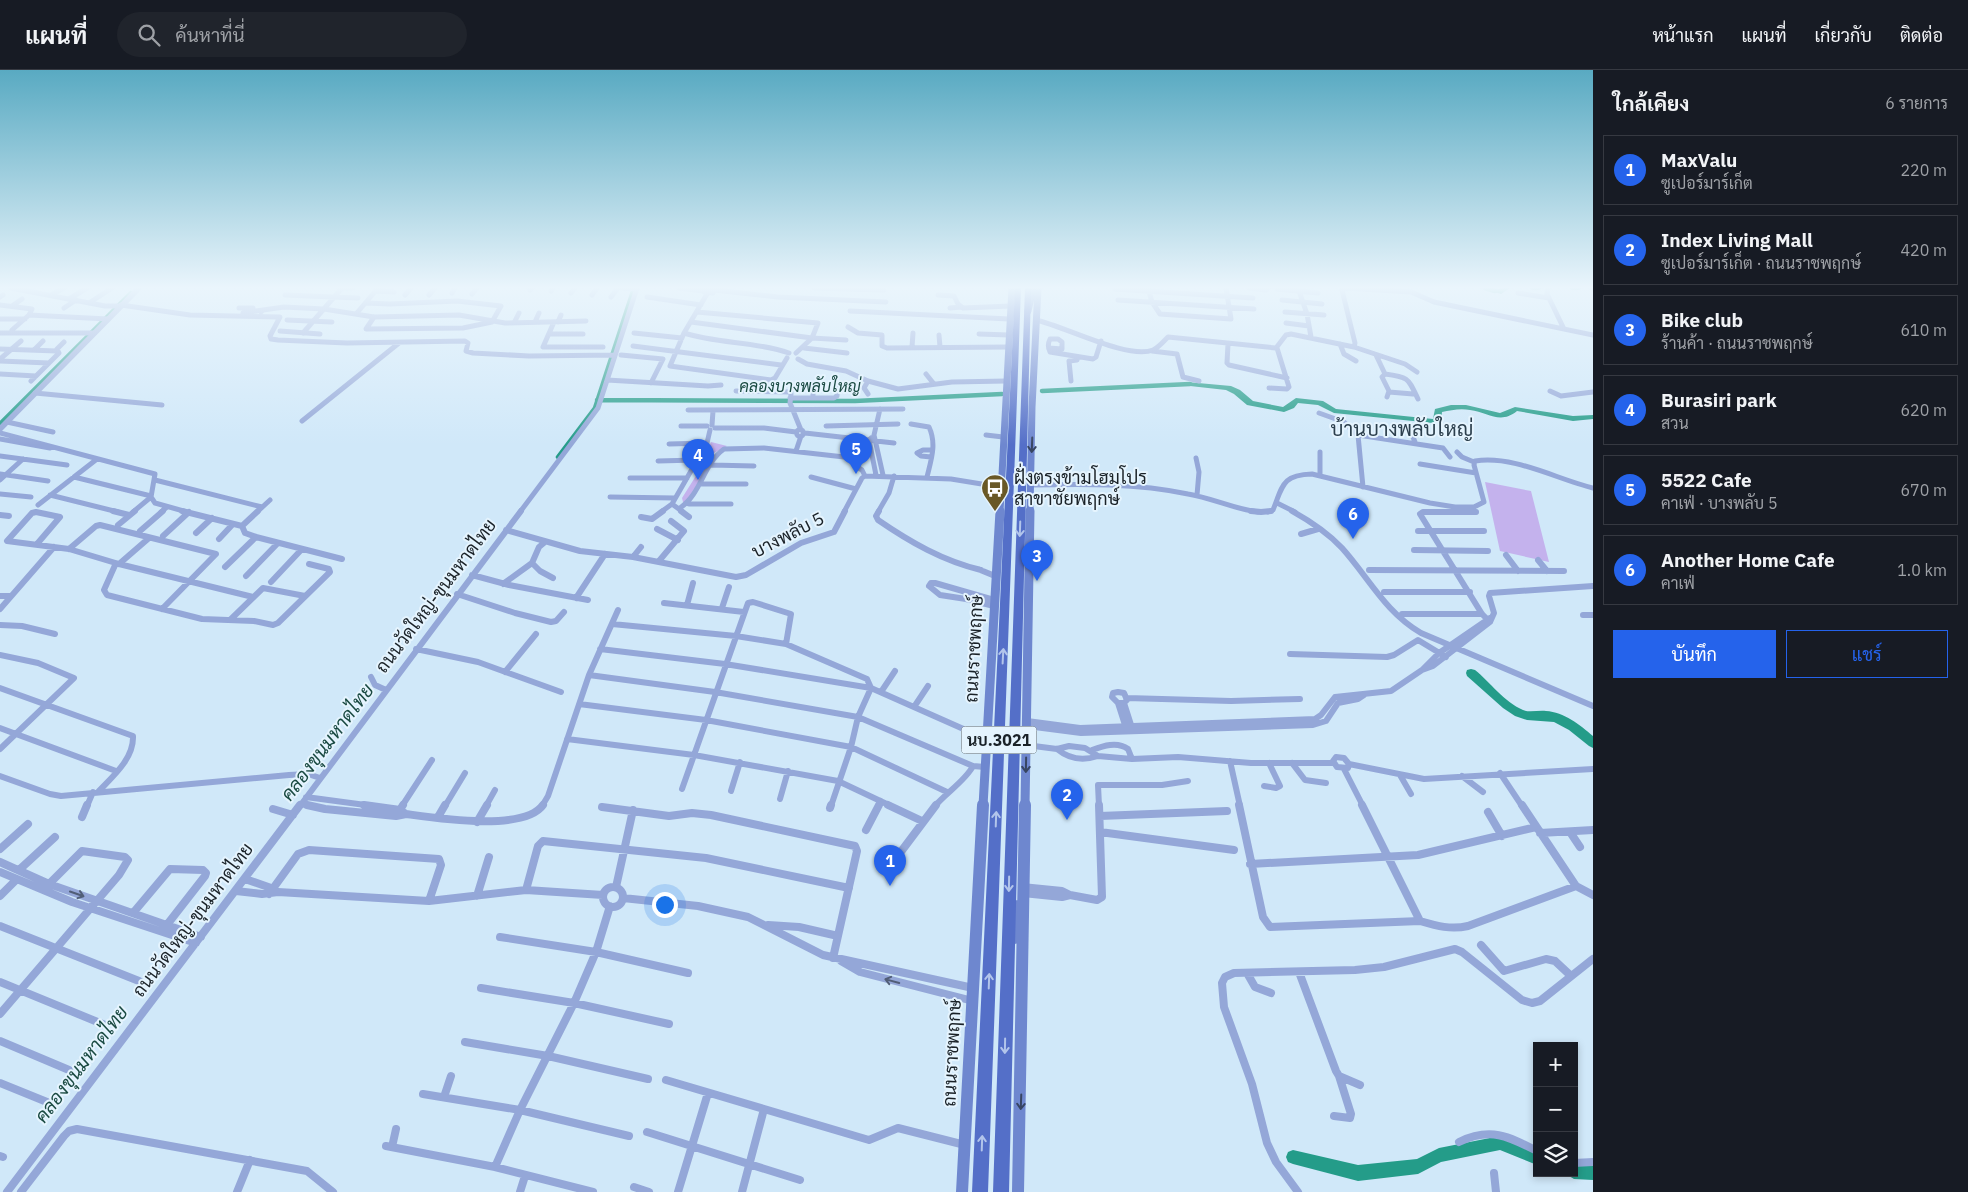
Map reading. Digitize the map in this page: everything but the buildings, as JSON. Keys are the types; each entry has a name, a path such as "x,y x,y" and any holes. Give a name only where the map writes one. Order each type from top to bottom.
{"main road":[{"name":"ถนนราชพฤกษ์","path":"962,1192 973,1001 971,987 999,543 1000,487 1009,340"},
{"name":"ถนนราชพฤกษ์","path":"980,1192 1015,340"},
{"name":"นบ.3021","path":"1001,1192 1026,340"},
{"name":"นบ.3021","path":"1018,1192 1021,1084 1022,888 1035,341"},
{"path":"1024,382 1032,407"},
{"path":"1006,384 1012,405"},
{"path":"999,543 1005,507 1010,500"},
{"path":"1007,964 1013,945 1022,888"}],"street":[{"path":"84,340 0,431 56,448 154,473 156,475 151,497 118,525"},
{"path":"297,340 348,343 465,342 468,343 465,348 468,352 521,356 617,355 663,359 651,383"},
{"path":"546,340 543,347 603,347"},
{"name":"ถนนวัดใหญ่-ขุนมหาดไทย","path":"7,1192 193,938 236,891 289,814 304,801 382,688 416,649 598,408 620,340"},
{"path":"681,340 670,366 771,380 775,378 788,356"},
{"path":"722,340 775,348 788,356 797,356 806,364 846,371 868,381 898,389 952,382 1006,384"},
{"path":"797,356 810,340"},
{"path":"882,340 884,348 911,345"},
{"path":"911,340 911,345"},
{"path":"940,340 940,346"},
{"path":"1154,349 1164,340"},
{"path":"1197,340 1277,348"},
{"path":"1277,348 1283,340"},
{"path":"1328,340 1405,364 1417,372"},
{"path":"1354,348 1355,340"},
{"path":"0,360 21,341"},
{"path":"34,350 43,341"},
{"path":"1035,341 1049,345 1050,352 1079,358 1095,359 1101,341 1130,349 1154,349 1176,354 1183,377 1199,381"},
{"path":"31,381 59,353 57,351 64,342"},
{"path":"302,421 399,343"},
{"path":"896,344 1008,347"},
{"path":"1228,344 1227,363 1232,367 1287,378"},
{"path":"1340,344 1344,354 1356,361"},
{"path":"633,346 781,365"},
{"path":"804,348 817,351 847,352"},
{"path":"1269,388 1288,388 1287,378 1277,348"},
{"path":"0,349 57,351"},
{"path":"1376,355 1385,374"},
{"path":"1071,381 1069,361 1078,360 1079,358"},
{"path":"0,360 49,363"},
{"path":"1232,367 1233,374"},
{"path":"0,374 36,376"},
{"path":"926,374 934,384"},
{"path":"1385,374 1382,376 1388,394 1413,394"},
{"path":"1385,374 1400,376 1409,380 1418,399"},
{"path":"607,380 708,386 721,385"},
{"path":"868,381 864,388 868,394"},
{"path":"813,388 814,398"},
{"path":"736,391 791,393 814,398 836,397 837,388"},
{"path":"1550,391 1561,396 1593,392"},
{"path":"35,393 162,406"},
{"path":"791,393 801,433 796,451"},
{"path":"880,409 873,439 877,460 883,475"},
{"path":"688,410 903,409"},
{"path":"640,517 652,519 673,501 707,444 713,411"},
{"path":"1319,413 1343,422 1357,435 1362,460 1363,487"},
{"path":"7,422 53,432"},
{"path":"826,426 898,424"},
{"path":"911,424 930,429 934,439 926,477"},
{"path":"681,426 764,428 873,439 894,443"},
{"path":"1409,427 1414,442"},
{"path":"986,435 1003,438"},
{"path":"1357,435 1414,442 1445,449 1450,457"},
{"path":"1423,436 1426,445"},
{"path":"0,439 41,448 56,448"},
{"path":"670,444 707,444"},
{"path":"689,504 711,465 720,451 724,449 764,448 862,458"},
{"path":"931,457 920,456 917,453 919,451 932,450"},
{"path":"1320,452 1320,475"},
{"path":"1457,452 1462,457 1474,462 1482,459 1510,464 1593,488"},
{"path":"0,456 67,465"},
{"path":"1196,458 1199,472 1197,495"},
{"path":"0,480 3,474 24,459"},
{"path":"38,505 97,459"},
{"path":"658,461 696,460"},
{"path":"876,475 877,460"},
{"path":"1031,485 1154,487 1197,495 1262,513 1272,511 1277,503 1281,486 1286,479 1303,474 1320,475 1431,504 1452,507 1475,507 1482,505 1484,502 1474,462"},
{"path":"1420,464 1476,473"},
{"path":"711,465 754,466"},
{"path":"857,467 862,470 865,476 926,477 1000,487"},
{"path":"3,474 48,480"},
{"name":"บางพลับ 5","path":"506,530 580,551 660,561 732,576 743,576 800,543 834,532 862,478 865,476"},
{"path":"894,476 889,493 876,516 878,520 904,538 996,576"},
{"path":"74,477 151,497 155,502 167,507 242,526"},
{"path":"811,477 856,489"},
{"path":"630,478 687,478"},
{"path":"155,480 262,508"},
{"path":"701,484 746,484"},
{"path":"0,494 31,497"},
{"path":"50,495 129,515"},
{"path":"610,497 673,501 689,516"},
{"path":"242,526 270,500"},
{"path":"1277,503 1318,529 1343,549 1369,585 1403,622 1417,632 1593,706"},
{"path":"680,508 689,504 730,504"},
{"path":"140,531 167,507"},
{"path":"37,544 60,517 33,512 7,540 68,549 118,564 253,596"},
{"path":"163,536 189,512"},
{"path":"1476,512 1421,513 1420,516 1487,618"},
{"path":"0,515 9,516"},
{"path":"196,533 212,518"},
{"path":"660,561 684,531 671,521"},
{"path":"219,539 233,524"},
{"path":"68,549 98,526 216,554 162,609"},
{"path":"242,526 245,533 256,537 342,559"},
{"path":"658,529 678,540"},
{"path":"1301,534 1318,529"},
{"path":"1418,531 1484,531"},
{"path":"225,568 256,537"},
{"path":"149,538 118,564 104,594 196,618 276,624 330,572 330,569 309,564"},
{"path":"503,584 532,563 539,547 545,542"},
{"path":"246,576 278,543"},
{"path":"0,609 54,547"},
{"path":"633,557 641,547"},
{"path":"270,582 302,549"},
{"path":"1414,550 1488,551"},
{"path":"576,598 605,554"},
{"path":"1506,555 1518,571"},
{"path":"1538,560 1546,571"},
{"path":"532,563 540,572 553,578"},
{"path":"1369,570 1564,571"},
{"path":"472,575 503,584 588,600"},
{"path":"967,597 949,597 932,590 929,586 933,582 967,597 994,603"},
{"path":"686,605 693,583"},
{"path":"1027,723 1080,730 1252,723 1318,724 1326,721 1327,712 1338,703 1358,699 1364,695 1391,691 1422,670 1433,666 1442,655 1457,648 1487,618 1493,608 1489,596 1493,592 1593,586"},
{"path":"230,620 253,596 265,587 305,596"},
{"path":"722,608 729,587"},
{"path":"1384,592 1470,592"},
{"path":"457,594 546,621 556,621 564,612"},
{"path":"0,596 11,596"},
{"path":"682,789 747,605 753,602 791,614 786,644"},
{"path":"664,603 722,608 744,612"},
{"path":"304,801 326,809 401,813 476,822 500,821 541,808 548,796 589,675 618,610"},
{"path":"1402,614 1487,618"},
{"path":"1583,615 1593,615"},
{"path":"0,624 22,626 55,634"},
{"path":"612,624 736,636 786,644 867,679 871,688 858,717 851,747 830,808"},
{"path":"506,672 536,634"},
{"path":"1290,654 1387,657 1394,656 1418,640 1442,655"},
{"path":"600,648 725,664 871,688 978,735"},
{"path":"416,649 470,660 562,692"},
{"path":"0,655 38,664 74,677 72,682 0,748"},
{"path":"881,692 895,671"},
{"path":"589,675 715,692 858,717 972,766 985,767"},
{"path":"371,677 382,688"},
{"path":"914,707 928,686"},
{"path":"0,688 133,736 134,742 128,756 95,792 82,817"},
{"path":"1130,728 1123,701 1300,699"},
{"path":"579,704 706,720 851,747 947,792"},
{"path":"0,728 116,771"},
{"path":"567,739 740,762 838,781 922,821"},
{"path":"1026,745 1057,749 1069,746 1092,750 1098,756"},
{"path":"1092,750 1102,745 1125,746 1132,759"},
{"path":"1057,749 1067,756 1089,759 1098,756 1132,759 1178,757 1269,763 1334,763 1337,767 1424,779 1500,773 1592,771"},
{"path":"1334,763 1334,758 1339,756 1344,758 1346,767 1386,856 1420,921"},
{"path":"401,813 432,760"},
{"path":"1230,761 1250,864 1263,917 1270,927 1420,921 1447,929 1462,928 1576,886"},
{"path":"731,791 740,762"},
{"path":"1264,786 1280,786 1269,763"},
{"path":"1292,763 1299,776 1306,782 1326,783"},
{"path":"900,853 922,821 947,792 971,771 972,766"},
{"path":"780,799 788,772"},
{"path":"438,817 465,773"},
{"path":"1500,773 1576,886 1593,895"},
{"path":"0,776 55,796 308,774 319,777"},
{"path":"1400,775 1411,794"},
{"path":"1462,776 1483,792"},
{"path":"1022,888 1062,891 1070,895 1097,900 1102,897 1098,785 1162,785 1188,781"},
{"path":"476,822 495,790"},
{"path":"866,830 882,801"},
{"path":"602,807 669,816 692,813 711,815 853,845 857,851 838,936 837,959"},
{"path":"273,809 289,814"},
{"path":"616,887 634,810"},
{"path":"1100,816 1227,811"},
{"path":"1488,812 1502,836"},
{"path":"0,849 28,824"},
{"path":"1250,864 1386,856 1418,856 1502,836 1538,830 1570,832 1593,830"},
{"path":"1100,832 1234,850"},
{"path":"1570,832 1580,847"},
{"path":"19,870 55,837"},
{"path":"526,890 541,841 706,858 848,888"},
{"path":"273,891 298,854 304,850 439,859 441,865 429,902"},
{"path":"0,1014 125,868 126,858 114,859 82,851 49,884"},
{"path":"477,896 489,857"},
{"path":"0,862 49,884 168,924 193,938"},
{"path":"133,913 170,869 203,870 206,873 205,876 162,932"},
{"path":"0,872 90,909 162,932 193,938"},
{"path":"245,879 273,891"},
{"path":"0,896 16,880"},
{"path":"616,887 623,892 623,898 617,905 610,906 603,901 603,895 609,888 616,887"},
{"path":"236,891 250,894 273,891 429,902 526,890 603,895"},
{"path":"623,898 717,910 767,924 838,936"},
{"path":"496,1167 520,1110 574,1003 596,952 610,906"},
{"path":"767,924 814,952 837,959 860,972 973,1001"},
{"path":"0,926 139,982"},
{"path":"500,937 596,952 688,973"},
{"path":"1481,945 1498,966 1504,970 1546,958 1555,961 1570,975"},
{"path":"1298,1192 1269,1150 1252,1084 1227,1015 1221,987 1222,980 1230,974 1355,970 1384,967 1455,949 1462,952 1522,1000 1532,1003 1540,1001 1570,975 1593,959"},
{"path":"837,959 851,960 971,987"},
{"path":"1299,972 1326,1048 1339,1076 1351,1114 1350,1118 1334,1116"},
{"path":"1247,973 1256,988 1271,993"},
{"path":"914,987 917,975"},
{"path":"0,982 105,1025"},
{"path":"481,988 574,1003 669,1024"},
{"path":"0,1041 68,1070"},
{"path":"465,1042 548,1056 648,1079"},
{"path":"444,1097 451,1076"},
{"path":"1339,1076 1360,1085"},
{"path":"666,1080 870,1140 898,1128 965,1145"},
{"path":"0,1083 47,1102"},
{"path":"678,1192 708,1093"},
{"path":"423,1094 520,1110 629,1136"},
{"path":"742,1192 764,1109"},
{"path":"22,1192 64,1136 73,1129 307,1171 318,1178 332,1192"},
{"path":"396,1129 389,1146 496,1167 580,1191 593,1192"},
{"path":"647,1132 800,1180"},
{"path":"1460,1142 1471,1135 1482,1133 1498,1134 1509,1137 1533,1149"},
{"path":"237,1192 250,1160"},
{"path":"1578,1163 1593,1162"},
{"path":"1494,1173 1496,1192"},
{"path":"520,1192 525,1176"},
{"path":"634,1186 649,1192"}],"shaded area":[{"path":"711,442 727,446 714,453 690,503 683,502 682,498 699,471"},
{"path":"1485,482 1531,491 1549,562 1500,551"}],"waterway":[{"path":"0,424 84,340"},
{"name":"คลองขุนมหาดไทย","path":"598,400 617,340"},
{"name":"คลองบางพลับใหญ่","path":"1042,391 1190,384"},
{"name":"คลองบางพลับใหญ่","path":"1190,384 1228,388 1237,392 1250,403 1284,410 1296,400 1320,403 1334,411 1433,421 1438,420 1438,411 1461,407 1474,408 1500,416 1510,413 1515,409 1563,417 1593,417"},
{"name":"คลองบางพลับใหญ่","path":"598,400 855,401 1002,394"},
{"name":"คลองขุนมหาดไทย","path":"558,457 595,408 598,400"},
{"path":"1471,673 1513,710 1531,716 1550,716 1562,720 1578,730 1593,743"},
{"path":"1293,1157 1358,1173 1418,1166 1439,1155 1500,1143 1533,1156"},
{"path":"1578,1171 1593,1172"}],"place":[{"name":"5522 Cafe","path":"856,474"},
{"name":"Burasiri park","path":"698,480"},
{"name":"ฝั่งตรงข้ามโฮมโปร สาขาชัยพฤกษ์","path":"995,512"},
{"name":"Another Home Cafe","path":"1353,539"},
{"name":"Bike club","path":"1037,581"},
{"name":"Index Living Mall","path":"1067,820"},
{"name":"MaxValu","path":"890,886"}],"district":[{"name":"บ้านบางพลับใหญ่","path":"1402,429"}]}
